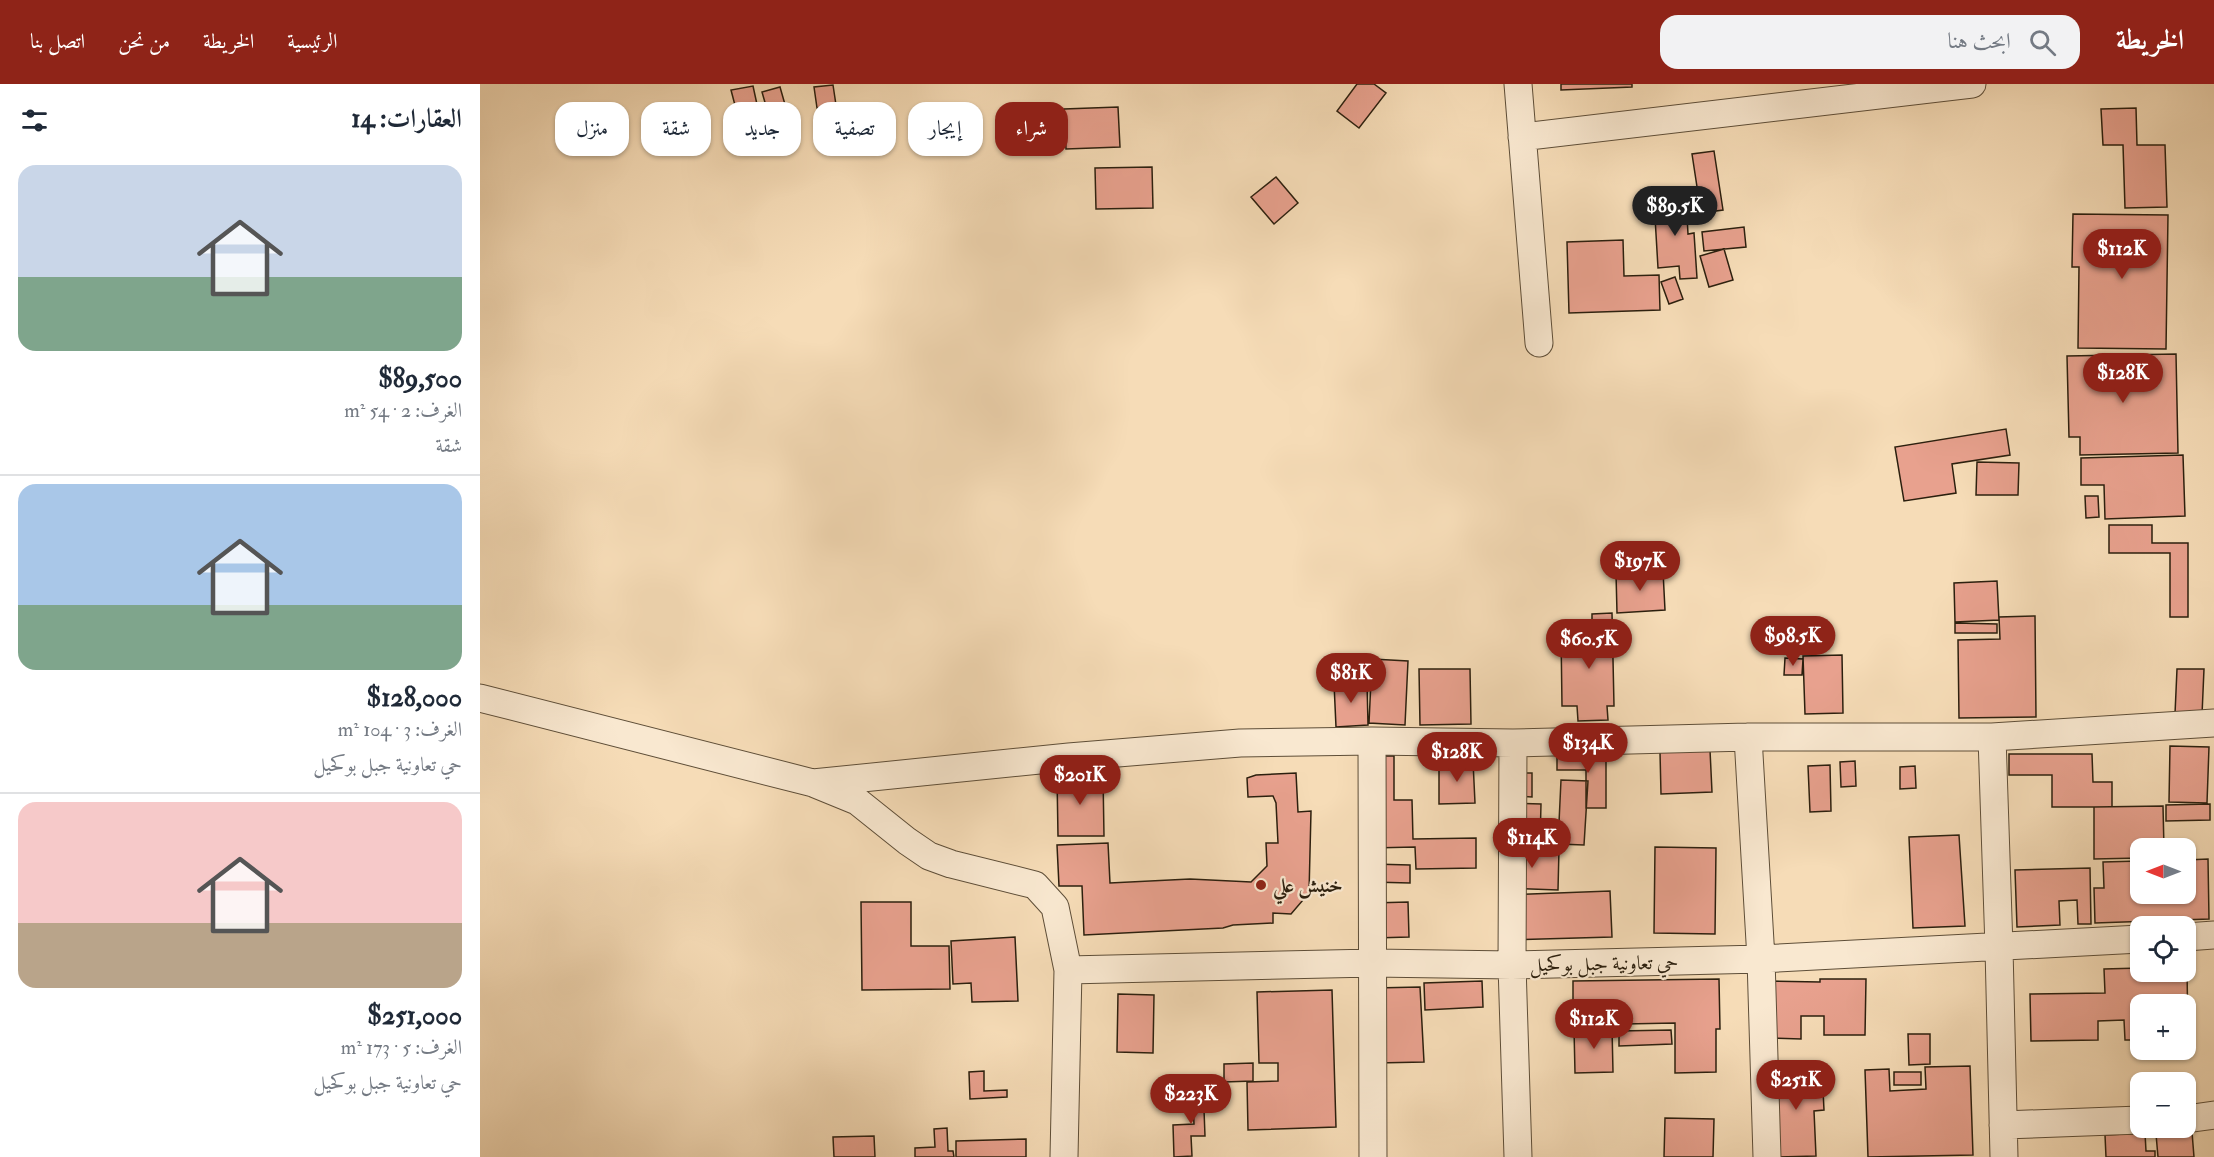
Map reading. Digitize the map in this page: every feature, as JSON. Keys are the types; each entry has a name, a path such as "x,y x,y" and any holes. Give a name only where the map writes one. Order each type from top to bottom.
{"street":[{"path":"1518,84 1539,343"},
{"path":"1522,137 1971,84"},
{"path":"480,698 813,783 857,801 929,856 951,864 1035,885 1055,907 1068,969 1064,1157"},
{"path":"813,783 1239,742 1513,743 1748,737 1992,737 2214,723"},
{"path":"1748,737 1761,959 1767,1157"},
{"path":"1992,737 2000,948 2004,1157"},
{"path":"1372,741 1373,1157"},
{"path":"1513,743 1512,965 1518,1157"},
{"path":"2196,936 2214,935"},
{"name":"حي تعاونية جبل بوكحيل","path":"1068,969 1373,963 1512,965 1761,959 2130,940"},
{"path":"2196,1118 2214,1116"},
{"path":"2003,1125 2130,1120"}],"building":[{"path":"1357,84 1374,84 1386,93 1359,128 1337,111"},
{"path":"1561,84 1632,84 1632,87 1561,90"},
{"path":"833,85 836,102 816,102 814,87"},
{"path":"753,86 756,102 734,102 731,90"},
{"path":"780,87 784,102 765,102 762,92"},
{"path":"1118,107 1120,147 1068,149 1068,109"},
{"path":"2136,108 2137,145 2165,145 2167,207 2125,208 2123,145 2103,145 2101,109"},
{"path":"1714,151 1723,210 1701,213 1692,154"},
{"path":"1152,167 1153,208 1096,209 1095,168"},
{"path":"1276,177 1298,203 1274,224 1251,197"},
{"path":"1686,198 1688,234 1694,233 1697,278 1680,279 1679,266 1658,268 1654,200"},
{"path":"2073,214 2168,215 2166,349 2078,348 2079,267 2072,267"},
{"path":"1744,227 1746,247 1704,251 1702,232"},
{"path":"1623,240 1624,276 1659,275 1660,310 1569,313 1567,242"},
{"path":"1724,249 1733,280 1709,287 1700,256"},
{"path":"1675,277 1683,299 1669,304 1661,282"},
{"path":"2176,354 2178,453 2080,455 2080,437 2069,437 2067,356"},
{"path":"2006,429 2010,455 1952,464 1956,493 1904,501 1895,447"},
{"path":"2183,455 2185,516 2105,519 2104,485 2081,485 2081,458"},
{"path":"1977,462 2019,463 2018,495 1976,495"},
{"path":"2085,496 2098,496 2099,517 2086,518"},
{"path":"2109,525 2152,525 2152,543 2188,543 2188,617 2170,617 2170,553 2109,553"},
{"path":"1663,571 1665,610 1617,613 1616,573"},
{"path":"1997,581 1999,620 1955,622 1954,583"},
{"path":"1612,613 1614,706 1607,706 1608,720 1578,721 1577,706 1562,706 1561,633 1592,632 1592,614"},
{"path":"2035,616 2036,717 1959,718 1958,640 2000,639 1999,617"},
{"path":"1955,623 1997,624 1997,633 1955,633"},
{"path":"1842,655 1843,713 1805,714 1803,656"},
{"path":"1785,658 1803,659 1802,675 1784,675"},
{"path":"1372,659 1408,661 1405,725 1369,723"},
{"path":"1419,669 1470,669 1471,724 1420,725"},
{"path":"2177,669 2204,669 2202,715 2175,714"},
{"path":"1367,682 1368,725 1336,727 1334,683"},
{"path":"2170,746 2209,747 2207,803 2169,802"},
{"path":"1710,750 1712,792 1661,794 1660,752"},
{"path":"1606,752 1606,808 1586,808 1586,770 1557,770 1557,753"},
{"path":"2009,754 2092,754 2093,782 2112,782 2112,807 2052,807 2052,775 2009,775"},
{"path":"1370,756 1394,756 1394,800 1412,800 1413,839 1476,838 1476,868 1416,869 1415,847 1371,848"},
{"path":"1473,761 1475,803 1439,804 1439,762"},
{"path":"1855,761 1856,786 1841,787 1840,762"},
{"path":"1830,765 1831,811 1810,812 1808,766"},
{"path":"1915,766 1916,788 1900,789 1900,767"},
{"path":"1296,773 1298,812 1311,811 1309,893 1291,914 1273,913 1273,923 1233,925 1223,928 1084,935 1082,886 1059,886 1057,845 1108,843 1110,883 1190,879 1251,882 1267,866 1266,843 1278,843 1276,803 1273,796 1248,797 1247,778 1256,775"},
{"path":"1511,773 1532,773 1532,797 1511,796"},
{"path":"1057,776 1103,776 1104,836 1058,836"},
{"path":"1561,780 1588,781 1584,845 1558,844"},
{"path":"1509,803 1541,804 1540,843 1508,842"},
{"path":"2210,804 2210,820 2166,821 2166,805"},
{"path":"2163,806 2164,838 2130,838 2130,858 2094,859 2094,807"},
{"path":"1959,835 1965,926 1913,928 1909,837"},
{"path":"1655,847 1716,848 1715,934 1654,933"},
{"path":"1505,848 1559,849 1558,890 1504,888"},
{"path":"2208,859 2209,919 2196,919 2196,916 2130,916 2130,922 2095,923 2094,888 2104,888 2103,862 2130,861 2130,904 2196,904 2196,860"},
{"path":"1372,864 1410,865 1410,883 1371,882"},
{"path":"2090,868 2091,924 2078,924 2077,900 2059,901 2060,925 2017,927 2015,870"},
{"path":"1610,891 1612,937 1509,940 1507,895"},
{"path":"861,902 911,902 911,946 949,946 950,989 862,990"},
{"path":"1408,902 1409,937 1374,938 1372,903"},
{"path":"1015,937 1018,1001 972,1002 971,983 953,984 951,941"},
{"path":"2130,968 2130,982 2187,982 2187,994 2130,994 2130,1040 2125,1040 2124,1020 2098,1021 2098,1040 2031,1041 2030,994 2105,993 2104,969"},
{"path":"1719,979 1720,1029 1716,1029 1716,1072 1675,1073 1675,1023 1573,1025 1573,981"},
{"path":"1820,979 1866,979 1865,1035 1824,1035 1824,1016 1801,1016 1801,1039 1770,1038 1770,981 1820,982"},
{"path":"1482,981 1483,1007 1425,1010 1424,983"},
{"path":"1420,987 1424,1062 1376,1063 1374,988"},
{"path":"1332,990 1336,1127 1248,1130 1247,1082 1278,1081 1278,1063 1259,1063 1257,992"},
{"path":"1118,994 1154,995 1153,1053 1117,1052"},
{"path":"1612,1028 1613,1072 1575,1073 1574,1029"},
{"path":"1671,1030 1672,1044 1619,1046 1619,1031"},
{"path":"1908,1034 1930,1034 1930,1064 1909,1065"},
{"path":"1253,1063 1253,1081 1224,1082 1224,1064"},
{"path":"1970,1066 1973,1155 1868,1157 1865,1070 1889,1069 1890,1091 1926,1089 1925,1067"},
{"path":"1822,1070 1824,1110 1814,1111 1816,1156 1777,1157 1770,1071"},
{"path":"984,1071 984,1091 1007,1090 1007,1097 970,1099 969,1072"},
{"path":"1894,1072 1921,1072 1921,1085 1894,1085"},
{"path":"1192,1083 1203,1083 1205,1136 1191,1136 1192,1156 1174,1157 1173,1125 1194,1124"},
{"path":"1665,1118 1714,1119 1713,1157 1664,1157"},
{"path":"947,1128 948,1151 953,1151 954,1157 915,1157 915,1148 935,1147 934,1129"},
{"path":"2130,1134 2130,1138 2145,1138 2146,1151 2155,1151 2155,1157 2106,1157 2105,1135"},
{"path":"874,1136 875,1157 834,1157 833,1137"},
{"path":"2156,1138 2192,1138 2194,1157 2158,1157"},
{"path":"1026,1139 1026,1157 956,1157 956,1141"}],"place":[{"name":"خنيش علي","path":"1261,885"}]}
